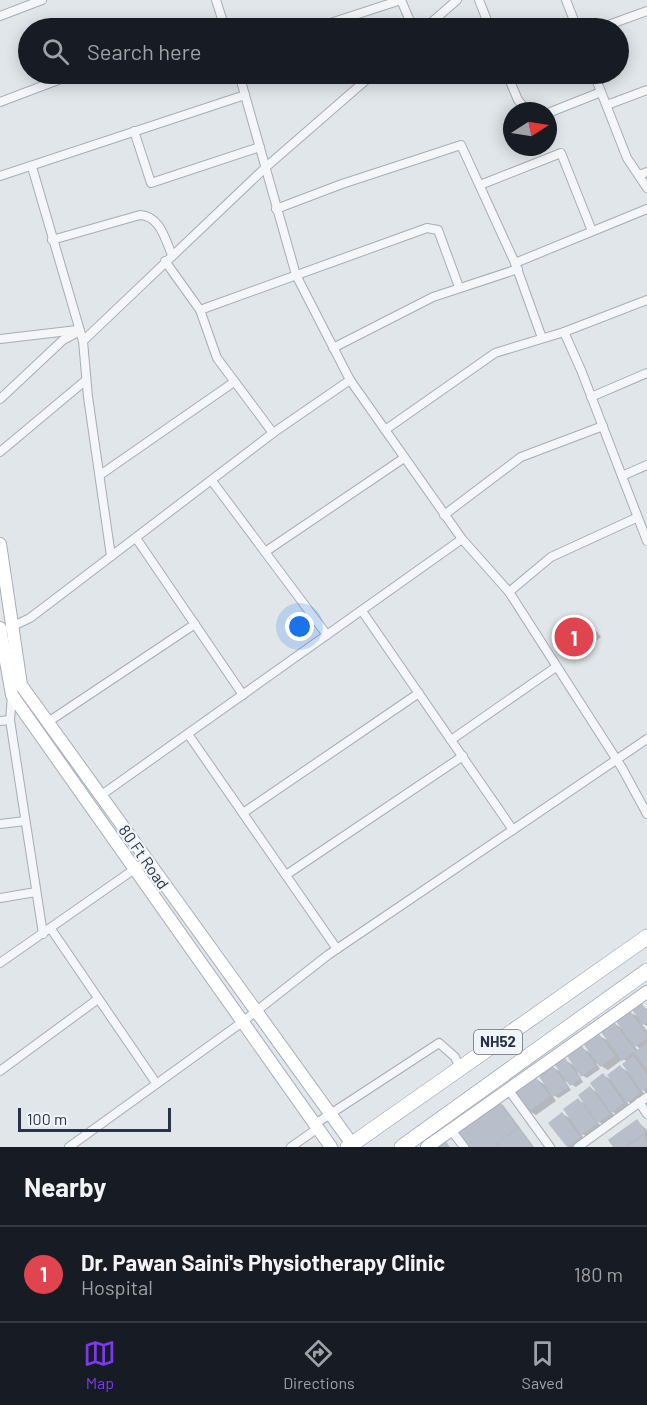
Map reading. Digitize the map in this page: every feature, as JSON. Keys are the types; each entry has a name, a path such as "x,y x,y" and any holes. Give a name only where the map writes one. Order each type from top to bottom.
{"highway":[{"name":"NH52","path":"350,1146 647,937"},
{"name":"NH52","path":"402,1147 647,971"}],"main road":[{"name":"80 Ft Road","path":"0,544 3,628 12,695 331,1147"},
{"name":"80 Ft Road","path":"3,628 21,685 350,1146"},
{"path":"427,1147 647,992"}],"street":[{"path":"0,16 42,0"},
{"path":"216,0 222,18"},
{"path":"346,18 401,0 409,18"},
{"path":"436,18 457,0"},
{"path":"479,0 486,18"},
{"path":"566,0 573,18"},
{"path":"628,18 647,11"},
{"path":"0,102 48,84"},
{"path":"242,84 296,275 350,380 462,540 509,592 616,760 647,814"},
{"path":"82,341 267,167 362,84"},
{"path":"511,84 520,102"},
{"path":"598,84 627,158 643,173 647,188"},
{"path":"607,105 647,90"},
{"path":"557,109 601,92"},
{"path":"0,176 245,95"},
{"path":"135,131 151,183 260,147"},
{"path":"276,208 461,145 516,266 542,338"},
{"path":"480,185 561,153 592,231"},
{"path":"32,167 80,331 111,556"},
{"path":"333,348 433,297 516,266 647,209"},
{"path":"52,240 141,215 148,216 158,225 169,258 200,310 217,358 273,434"},
{"path":"200,310 433,227 438,230 459,287"},
{"path":"385,430 495,353 564,332 647,300"},
{"path":"0,339 80,331"},
{"path":"0,399 63,340 80,331"},
{"path":"564,332 647,541"},
{"path":"591,397 647,373"},
{"path":"0,452 87,380"},
{"path":"3,628 30,618 273,434 350,380"},
{"path":"100,475 234,382"},
{"path":"444,515 521,457 603,426"},
{"path":"265,552 404,458"},
{"path":"622,476 647,465"},
{"path":"212,482 327,635"},
{"path":"509,592 551,557 636,518"},
{"path":"136,537 243,695"},
{"path":"100,796 462,540"},
{"path":"362,610 513,830"},
{"path":"48,722 195,624"},
{"path":"451,740 556,667"},
{"path":"243,813 419,693"},
{"path":"12,695 10,720 36,892 47,931 98,999 156,1083"},
{"path":"0,721 10,720"},
{"path":"188,734 337,949"},
{"path":"69,1147 242,1023 337,949 647,739"},
{"path":"286,875 463,756"},
{"path":"0,824 25,820"},
{"path":"0,963 146,861"},
{"path":"0,898 36,892"},
{"path":"0,1071 98,999"},
{"path":"291,1147 330,1116 439,1042 458,1064"},
{"path":"508,1089 550,1147"},
{"path":"578,1147 647,1096"},
{"path":"639,1102 647,1114"},
{"path":"451,1130 464,1147"}],"building":[{"path":"583,618 594,633 572,651 560,636"},
{"path":"641,1003 647,1011 647,1022 643,1025 632,1010"},
{"path":"629,1010 647,1035 647,1038 635,1047 615,1020"},
{"path":"615,1023 635,1051 622,1061 601,1032"},
{"path":"599,1034 615,1056 600,1067 584,1045"},
{"path":"647,1043 647,1070 634,1052"},
{"path":"582,1046 596,1066 581,1077 567,1056"},
{"path":"633,1056 647,1075 647,1087 642,1091 622,1064"},
{"path":"565,1058 580,1079 570,1086 555,1065"},
{"path":"552,1065 568,1087 553,1097 538,1075"},
{"path":"620,1065 640,1093 627,1103 607,1075"},
{"path":"603,1073 624,1103 611,1113 590,1083"},
{"path":"536,1078 550,1096 528,1112 515,1093"},
{"path":"590,1086 610,1114 597,1123 578,1095"},
{"path":"578,1098 597,1124 581,1135 563,1109"},
{"path":"498,1100 518,1128 496,1143 499,1147 467,1147 455,1131"},
{"path":"562,1112 580,1137 567,1147 548,1123"},
{"path":"637,1119 646,1132 625,1147 613,1147 608,1140"},
{"path":"519,1128 532,1147 500,1147 497,1143"},
{"path":"644,1135 647,1147 627,1147"},
{"path":"445,1140 450,1147 435,1147"}],"place":[{"name":"Dr. Pawan Saini's Physiotherapy Clinic","path":"574,637"}]}
